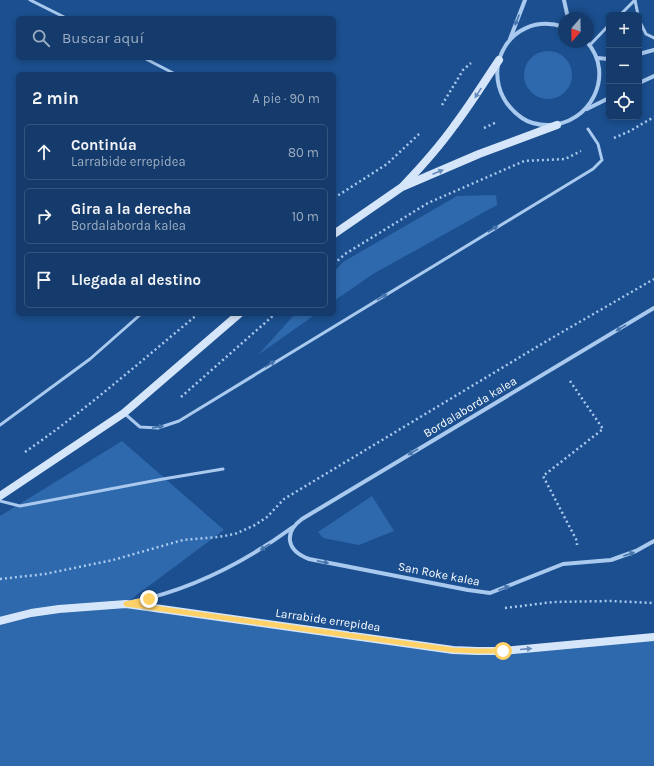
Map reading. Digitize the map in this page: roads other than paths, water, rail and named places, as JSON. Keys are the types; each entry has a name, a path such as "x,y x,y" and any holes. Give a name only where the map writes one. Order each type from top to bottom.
{"street":[{"path":"402,187 429,157 478,93 509,40 525,0"},
{"path":"564,0 567,12"},
{"path":"509,40 522,30 538,24 558,25"},
{"path":"586,109 594,97 598,84 599,72 597,58 591,48"},
{"path":"642,53 654,50"},
{"path":"597,58 606,59"},
{"path":"498,60 497,77 500,93 509,108 523,119 539,125 557,125"},
{"path":"642,82 654,76"},
{"path":"336,233 402,187 479,154 573,119 586,109 606,99"},
{"name":"Bordalaborda kalea","path":"126,604 149,599 191,585 250,556 343,494 654,308"},
{"path":"0,496 124,413 237,316"},
{"name":"San Roke kalea","path":"296,524 290,536 291,543 294,551 300,556 308,559 490,593 563,564 611,560 636,551 654,542"},
{"name":"Larrabide errepidea","path":"0,621 31,613 60,609 126,604 453,650 503,651 654,637"}],"lane":[{"path":"30,0 62,16"},
{"path":"623,12 635,0"},
{"path":"635,0 637,12"},
{"path":"642,26 646,34 654,38"},
{"path":"594,40 606,29"},
{"path":"148,60 171,72"},
{"path":"124,413 140,427 158,428 178,420 593,169 602,160 598,144 588,128"},
{"path":"0,425 90,359 139,316"},
{"path":"0,501 20,506 163,478 223,469"}]}
